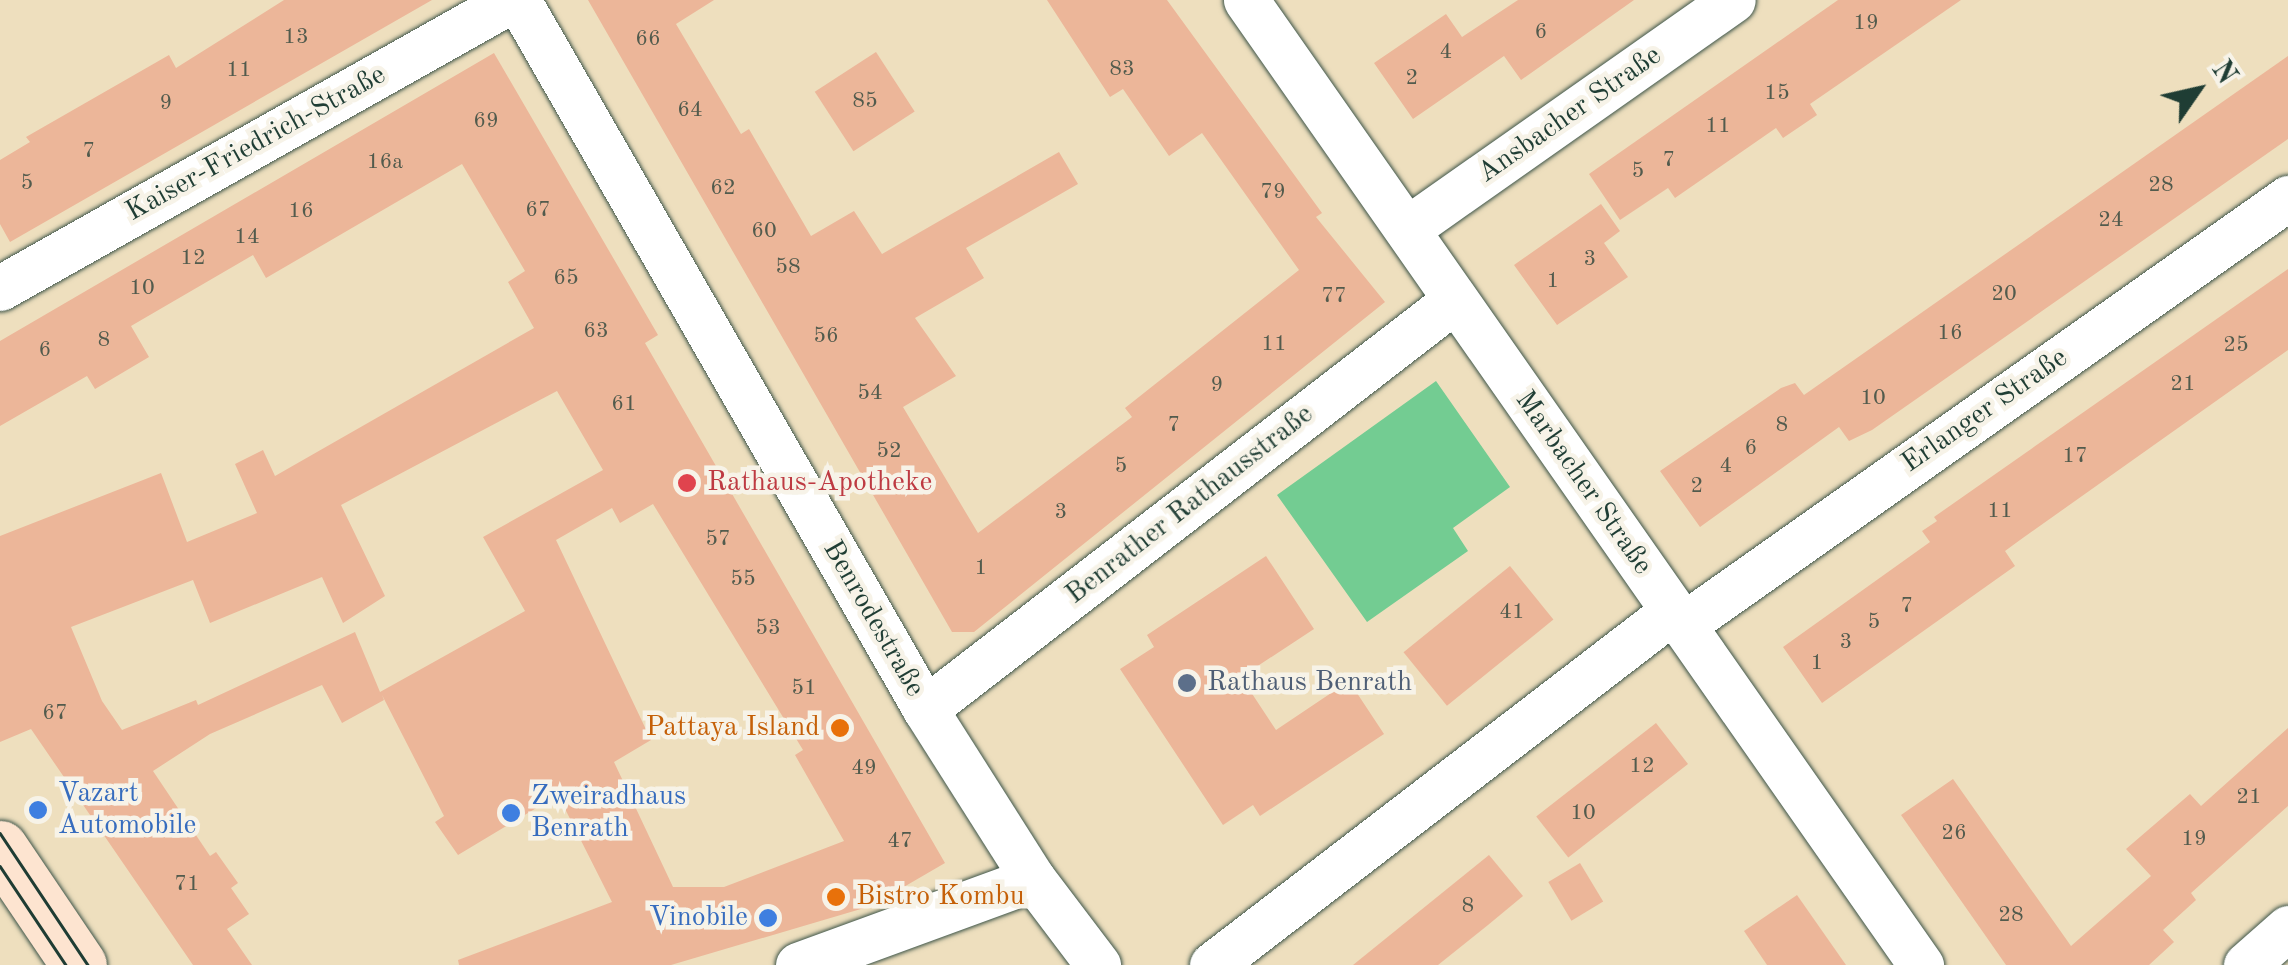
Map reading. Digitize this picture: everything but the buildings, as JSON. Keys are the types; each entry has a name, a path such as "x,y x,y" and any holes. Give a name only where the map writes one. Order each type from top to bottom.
{"main road":[{"path":"0,848 79,965"}],"street":[{"name":"Kaiser-Friedrich-Straße","path":"0,288 515,0"},
{"name":"Benrodestraße","path":"515,0 925,709 1033,879 1098,965"},
{"name":"Marbacher Straße","path":"1246,0 1921,965"},
{"name":"Ansbacher Straße","path":"1407,230 1733,0"},
{"name":"Erlanger Straße","path":"1678,618 2288,198"},
{"name":"Benrather Rathausstraße","path":"925,709 1455,300"},
{"path":"1212,965 1678,618"},
{"path":"798,965 1033,879"},
{"path":"2246,965 2288,928"}],"green space":[{"path":"1436,381 1510,487 1453,528 1468,551 1367,622 1277,495"}],"tram line":[{"path":"0,833 88,965"},
{"path":"0,866 66,965"}],"place":[{"name":"Rathaus-Apotheke","path":"687,483"},
{"name":"Rathaus Benrath","path":"1187,683"},
{"name":"Pattaya Island","path":"840,728"},
{"name":"Vazart Automobile","path":"38,810"},
{"name":"Zweiradhaus Benrath","path":"511,813"},
{"name":"Bistro Kombu","path":"836,897"},
{"name":"Vinobile","path":"768,918"}]}
